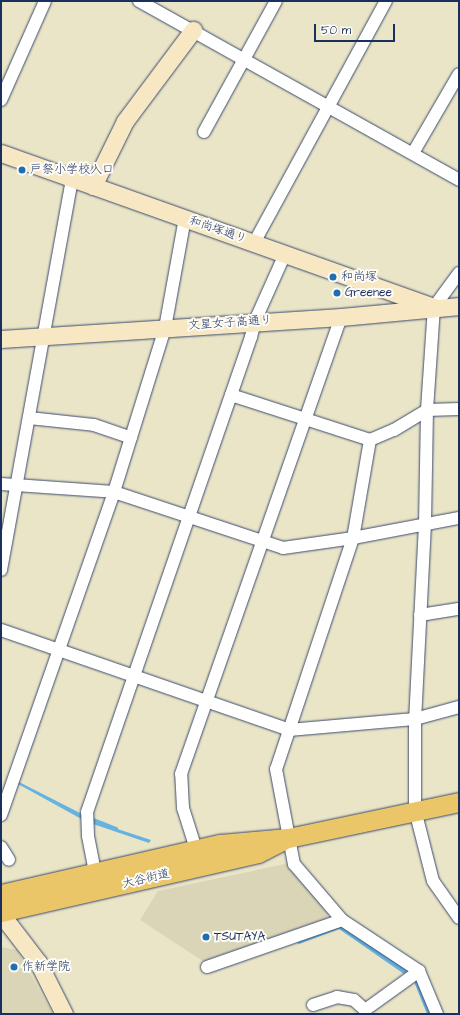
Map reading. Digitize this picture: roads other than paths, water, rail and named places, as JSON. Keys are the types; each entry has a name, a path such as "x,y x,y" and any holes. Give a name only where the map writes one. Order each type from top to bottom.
{"main road":[{"name":"大谷街道","path":"1,894 196,850 247,840 288,838 415,810 459,802"},
{"name":"大谷街道","path":"1,913 258,854 288,838"}],"street":[{"path":"1,100 45,1"},
{"path":"139,1 158,6 192,30 243,60 413,153 459,180"},
{"path":"204,132 276,1"},
{"path":"254,243 327,106 386,1"},
{"path":"93,186 125,122 192,30"},
{"path":"413,153 459,74"},
{"name":"和尚塚通り","path":"1,153 434,307"},
{"path":"1,570 5,531 17,485 72,179"},
{"path":"1,815 114,492 165,328 184,218"},
{"path":"95,872 88,836 87,812 231,395 254,321 285,254"},
{"path":"459,273 434,307 427,410 425,524 415,720 415,810 433,881 459,918"},
{"name":"文星女子高通り","path":"1,339 254,321 341,317 434,307 459,306"},
{"path":"196,850 183,808 181,774 306,421 341,317"},
{"path":"231,395 306,421 370,440 394,430 427,410 459,409"},
{"path":"29,418 94,425 131,438"},
{"path":"370,440 353,538 276,769 294,864 342,920 419,971 437,1014"},
{"path":"1,484 114,492 263,543 282,548 353,538 459,518"},
{"path":"420,615 459,609"},
{"path":"1,630 208,700 289,730 415,720 459,707"},
{"path":"1,847 9,860"},
{"path":"1,913 38,962 64,1014"},
{"path":"207,967 342,920"},
{"path":"313,1005 336,997 354,1000 367,1012 419,971"}],"water":[{"path":"19,782 84,815 85,821 18,784"},
{"path":"93,821 151,840 149,843 93,824"},
{"path":"340,925 407,970 404,974 339,929 299,944 294,941"},
{"path":"417,977 432,1014 427,1014 413,979"}],"waterway":[{"path":"90,818 116,828"}],"place":[{"name":"戸祭小学校入口","path":"22,170"},
{"name":"和尚塚","path":"333,277"},
{"name":"Greenee","path":"337,293"},
{"name":"TSUTAYA","path":"206,937"},
{"name":"作新学院","path":"14,967"}]}
